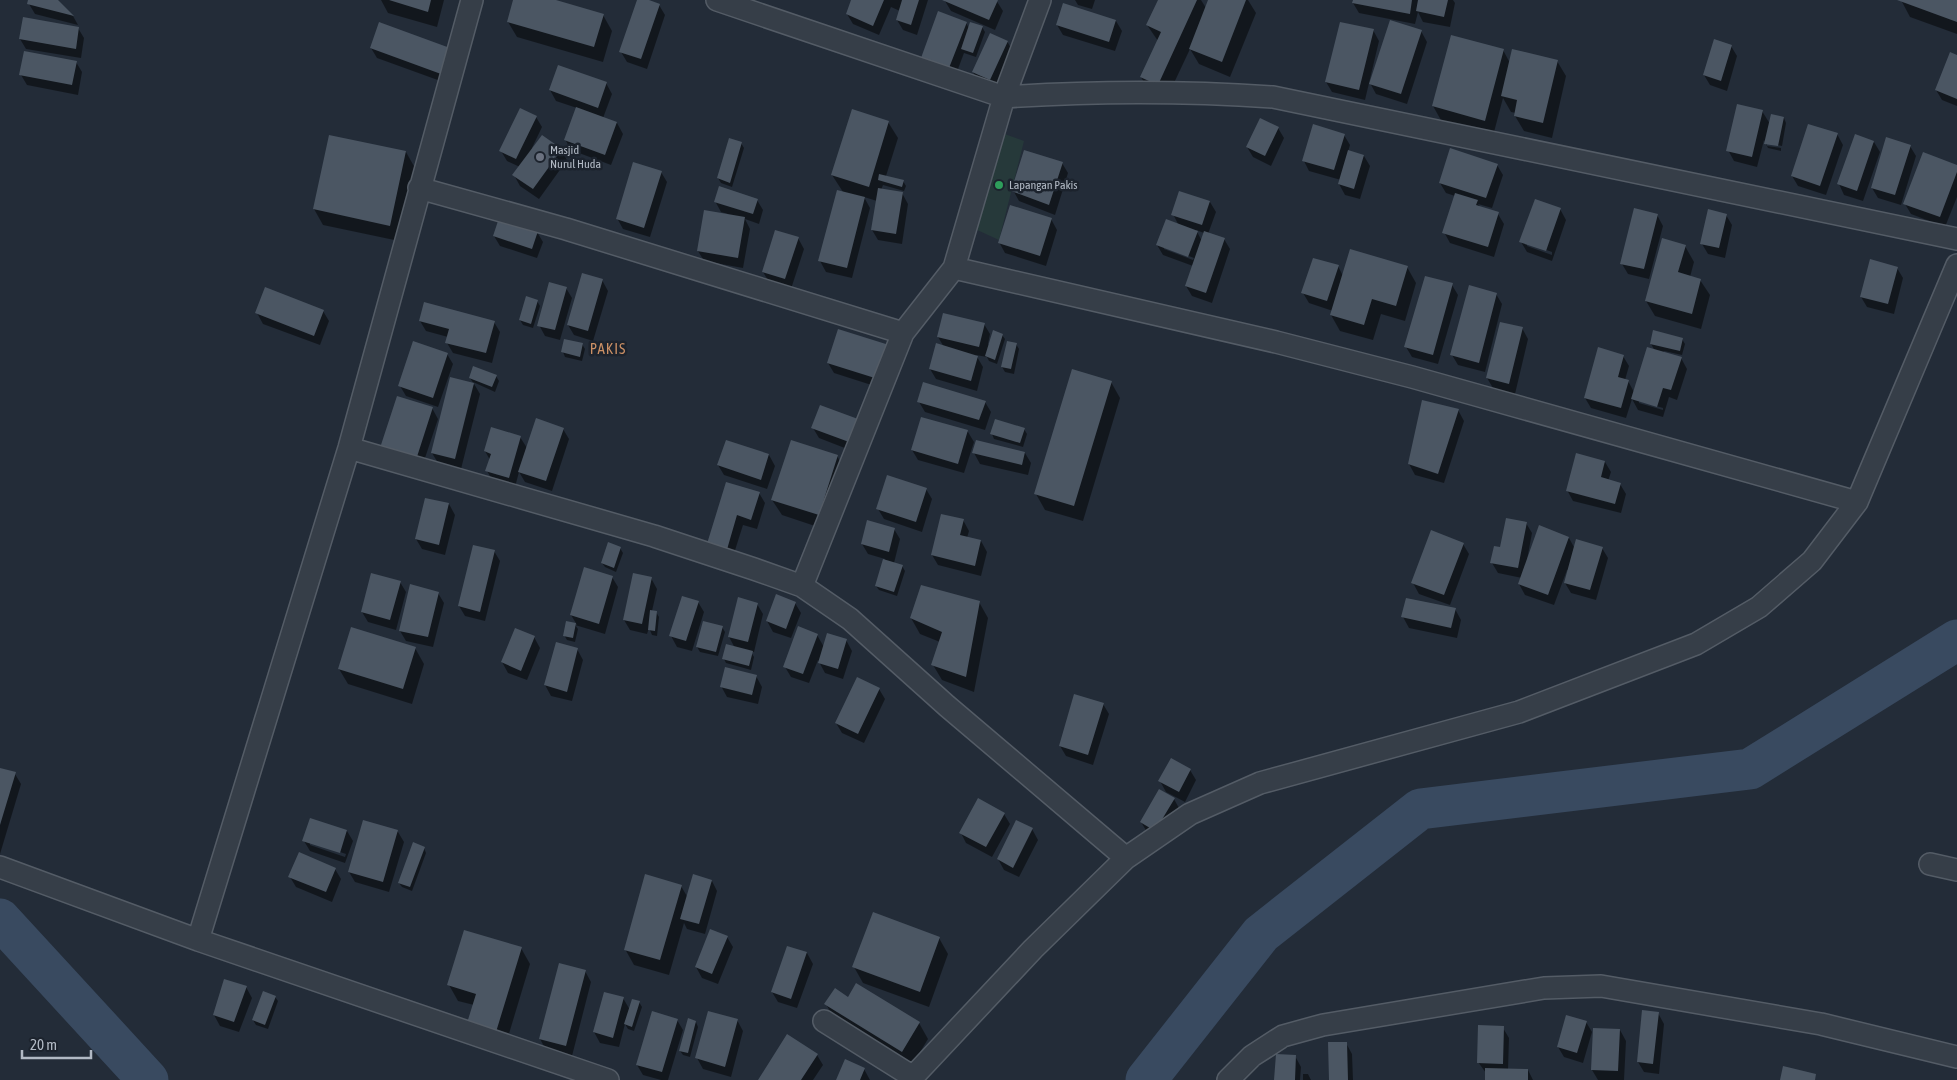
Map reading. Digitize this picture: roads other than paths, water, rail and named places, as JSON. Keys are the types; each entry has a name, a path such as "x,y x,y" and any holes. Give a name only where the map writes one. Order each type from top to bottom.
{"street":[{"path":"198,940 349,448 472,0"},
{"path":"717,0 1004,97 1048,94 1163,93 1273,97 1957,239"},
{"path":"802,586 903,333 954,268 1004,97 1040,0"},
{"path":"419,188 566,229 903,333"},
{"path":"824,1021 911,1078 1033,949 1126,858 1190,814 1260,783 1519,712 1696,644 1758,607 1812,561 1858,502 1957,265"},
{"path":"954,268 1276,342 1412,377 1858,502"},
{"path":"349,448 654,536 754,568 802,586 850,619 947,706 1126,858"},
{"path":"1930,864 1957,870"},
{"path":"0,867 198,940 608,1080"},
{"path":"1228,1080 1252,1056 1283,1036 1323,1025 1544,988 1602,986 1820,1024 1957,1057"}],"waterway":[{"path":"1146,1080 1261,934 1420,809 1750,769 1957,640"},
{"path":"0,919 148,1080"}],"place":[{"name":"Masjid Nurul Huda","path":"540,157"},
{"name":"Lapangan Pakis","path":"999,185"}],"district":[{"name":"PAKIS","path":"608,348"}]}
